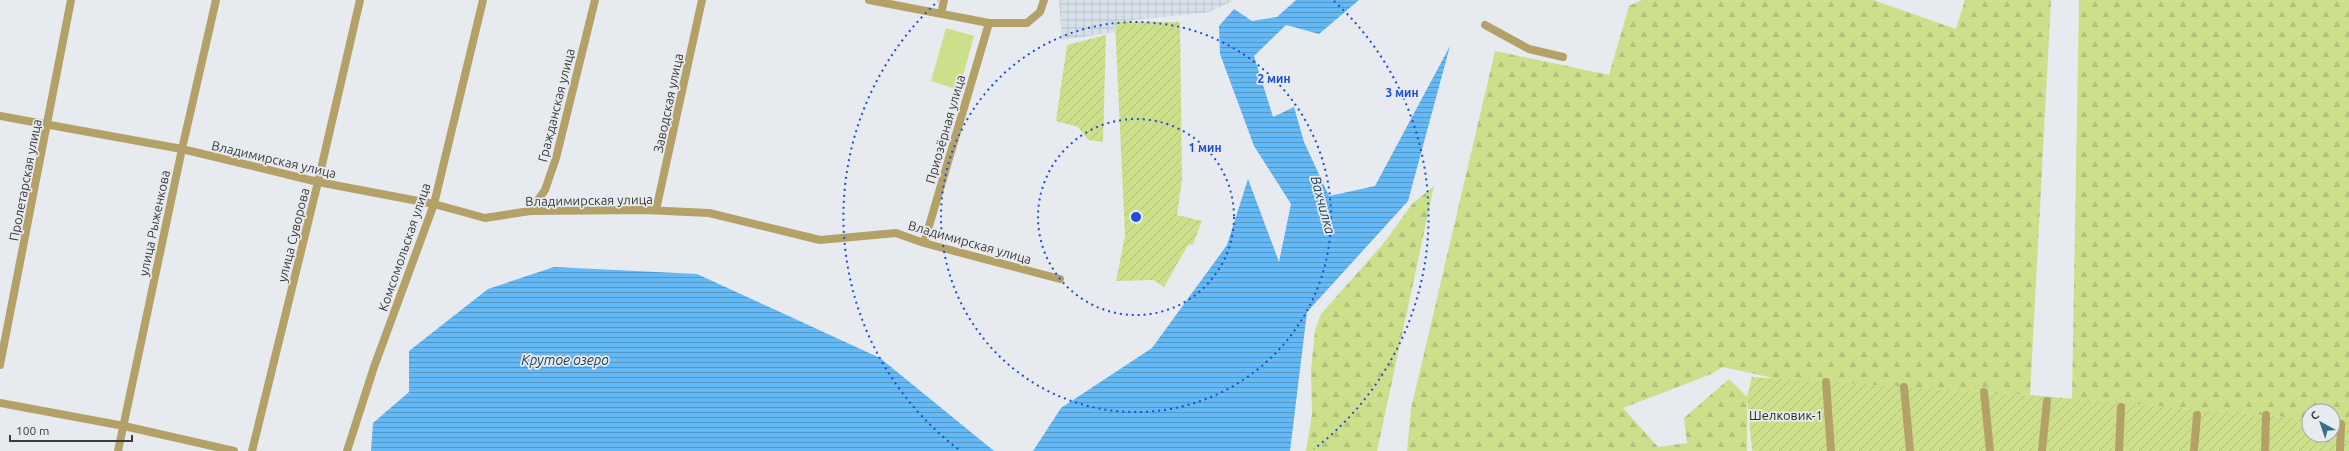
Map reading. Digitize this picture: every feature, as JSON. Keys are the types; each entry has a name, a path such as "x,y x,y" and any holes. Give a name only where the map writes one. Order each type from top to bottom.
{"street":[{"name":"Пролетарская улица","path":"0,365 48,125 71,0"},
{"name":"улица Рыженкова","path":"118,451 182,150 216,0"},
{"name":"улица Суворова","path":"252,451 318,182 360,0"},
{"name":"Комсомольская улица","path":"347,451 374,367 434,204 483,0"},
{"name":"Гражданская улица","path":"530,211 545,190 556,158 595,0"},
{"name":"Заводская улица","path":"656,210 702,0"},
{"path":"869,0 989,23 1027,23 1040,12 1044,0"},
{"path":"941,14 944,0"},
{"name":"Приозёрная улица","path":"924,243 989,23"},
{"path":"1484,25 1529,48 1563,57"},
{"name":"Владимирская улица","path":"0,116 182,150 318,182 434,204 485,218 530,211 656,210 709,213 820,240 896,233 924,243 1060,279"},
{"path":"1826,382 1831,451"},
{"path":"1904,387 1910,451"},
{"path":"1984,392 1990,451"},
{"path":"2042,451 2047,401"},
{"path":"0,403 124,426 234,451"},
{"path":"2119,451 2121,407"},
{"path":"2194,451 2197,415"},
{"path":"2265,451 2266,415"}],"shaded area":[{"path":"1059,0 1233,1 1209,12 1115,22 1115,32 1062,40"}],"green space":[{"path":"1642,0 1873,0 1956,29 1965,0 2051,0 2030,395 1782,380 1723,367 1709,375 1623,408 1658,447 1687,443 1684,418 1729,379 1747,397 1747,451 1407,451 1411,409 1495,51 1609,75 1629,6"},
{"path":"2079,0 2349,0 2349,422 2341,422 2341,403 2301,403 2301,418 2072,399"},
{"path":"1115,22 1180,22 1182,180 1177,215 1202,221 1193,244 1188,245 1164,287 1153,280 1116,281 1125,236"},
{"path":"946,28 974,36 959,90 931,81"},
{"path":"1106,35 1103,142 1088,140 1078,127 1056,121 1067,45"},
{"path":"1434,186 1377,451 1306,451 1312,414 1311,370 1315,330 1321,314 1383,244 1413,203"},
{"name":"Шелковик-1","path":"1752,377 2030,395 2301,418 2301,443 2341,443 2341,422 2349,422 2349,451 1752,451 1747,397"}],"water":[{"name":"Вахчилка","path":"1296,0 1359,0 1319,34 1286,25 1254,56 1273,117 1294,107 1304,142 1329,196 1375,186 1450,46 1408,201 1307,312 1290,451 1033,451 1061,408 1152,348 1227,245 1248,179 1279,262 1291,204 1254,146 1220,54 1219,26 1234,9 1252,21 1277,17"},
{"name":"Крутое озеро","path":"554,267 697,274 880,358 994,451 371,451 373,423 409,392 409,351 488,289"}]}
